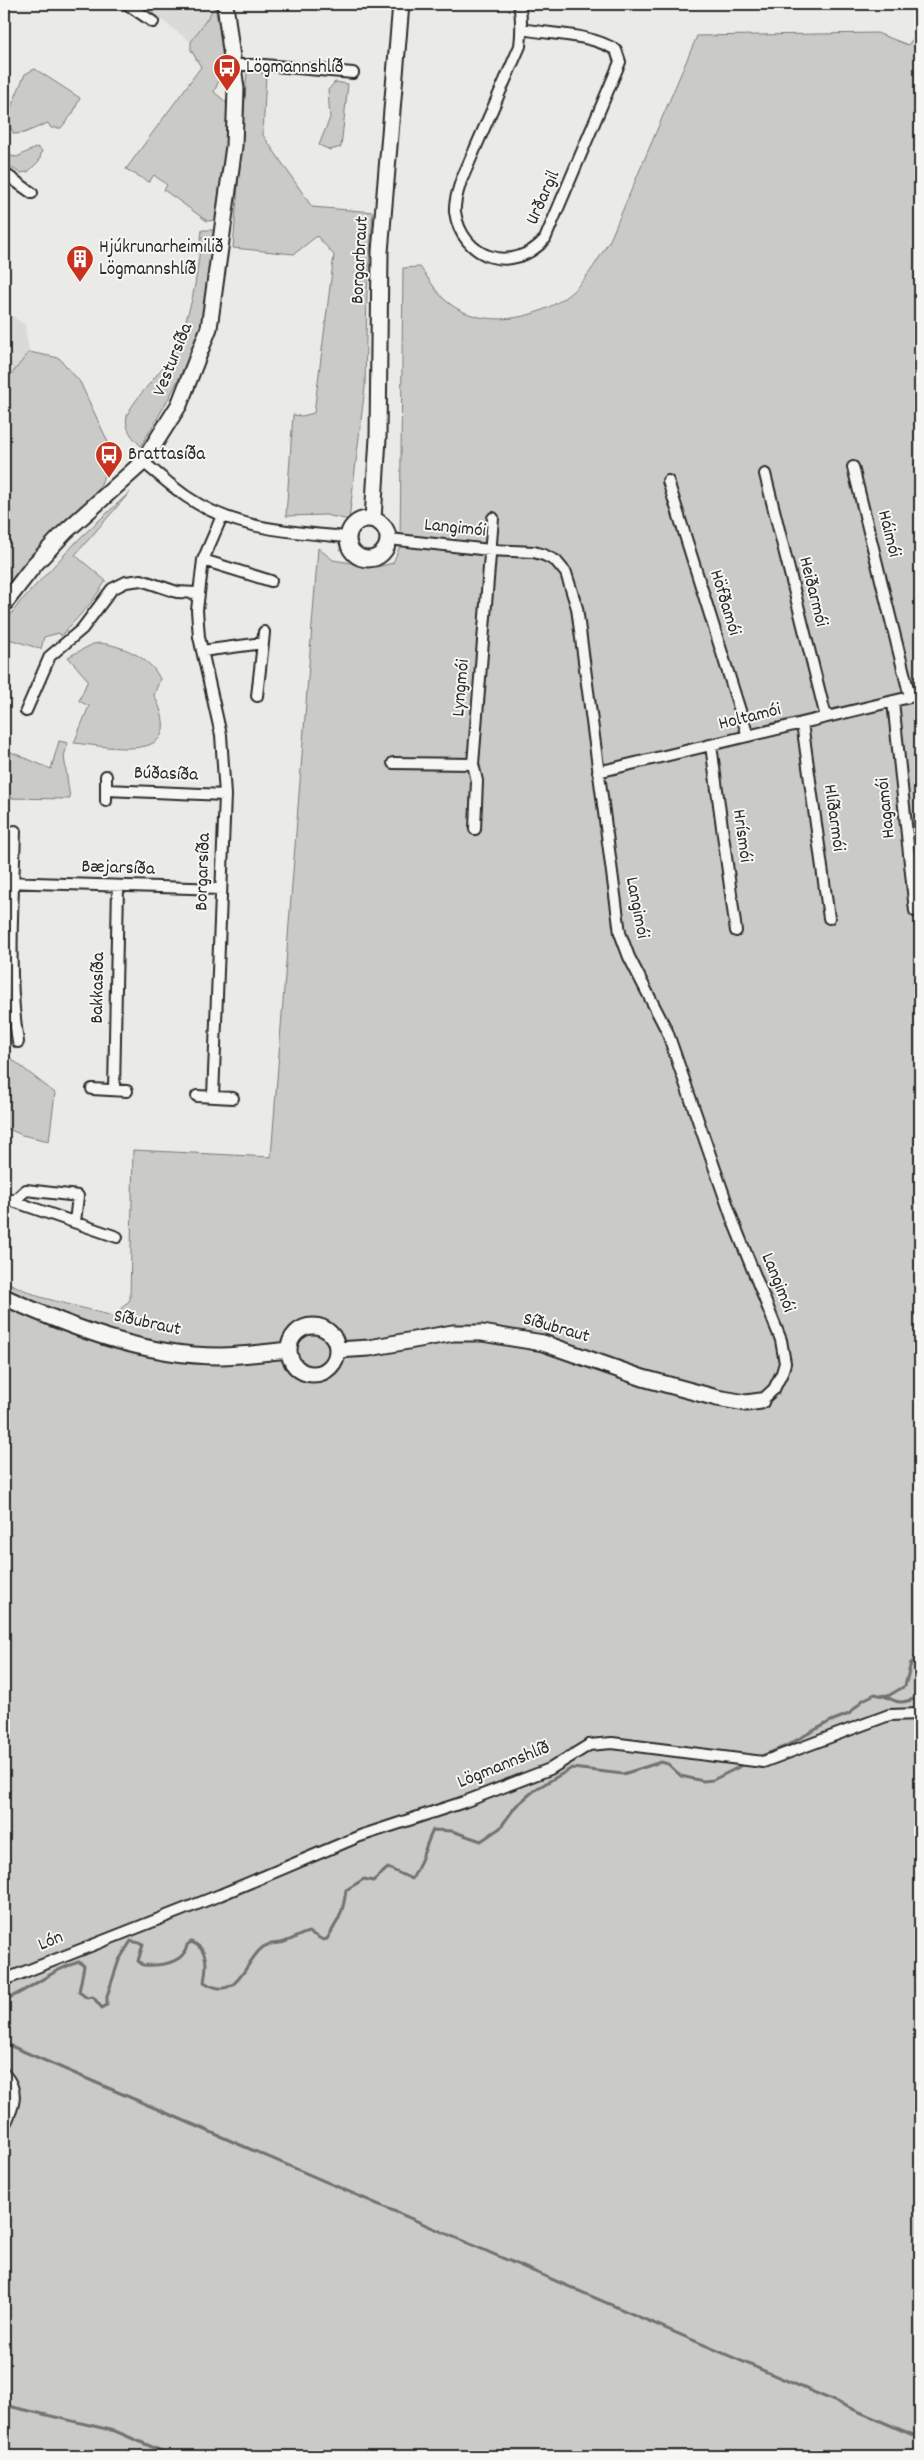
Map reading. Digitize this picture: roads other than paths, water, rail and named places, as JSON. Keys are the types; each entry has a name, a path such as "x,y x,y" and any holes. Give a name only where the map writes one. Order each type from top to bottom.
{"street":[{"path":"127,4 153,22"},
{"name":"Vestursíða","path":"4,604 34,565 65,532 142,462 179,405 209,328 234,146 236,89 225,4"},
{"name":"Borgarbraut","path":"373,519 378,438 380,252 401,4"},
{"name":"Urðargil","path":"519,4 522,29 515,58 461,181 456,204 459,228 469,242 484,255 497,259 526,256 545,239 620,62 616,50 602,43 578,36 522,29"},
{"path":"234,65 264,65 353,73"},
{"path":"4,173 32,193"},
{"path":"142,462 188,498 222,516 254,527 348,537"},
{"name":"Háimói","path":"853,467 910,697"},
{"name":"Heiðarmói","path":"765,474 826,717"},
{"name":"Höfðamói","path":"668,481 748,736"},
{"name":"Borgarsíða","path":"213,1097 225,794 221,735 202,651 198,624 197,593 203,560 222,516"},
{"name":"Lyngmói","path":"475,829 477,782 473,764 493,518"},
{"path":"366,519 373,519 384,526 389,539 385,551 374,559 368,560 356,555 352,551 348,537 354,525 366,519"},
{"name":"Langimói","path":"389,539 490,550 514,550 544,555 556,560 566,573 577,608 620,933 629,957 667,1031 733,1221 776,1326 784,1352 785,1363 779,1382 761,1401"},
{"path":"203,560 271,581"},
{"path":"26,711 50,656 82,629 112,589 126,582 141,580 177,592 197,593"},
{"path":"257,696 264,632"},
{"path":"202,651 263,643"},
{"name":"Holtamói","path":"598,772 910,697"},
{"name":"Hagamói","path":"893,701 915,911"},
{"name":"Hlíðarmói","path":"802,723 829,918"},
{"name":"Hrísmói","path":"711,745 736,931"},
{"path":"393,763 473,764"},
{"name":"Búðasíða","path":"106,776 106,801"},
{"name":"Búðasíða","path":"106,790 225,794"},
{"path":"15,831 9,882 11,973 18,1042"},
{"name":"Bæjarsíða","path":"9,882 221,890"},
{"name":"Bakkasíða","path":"114,1090 118,886"},
{"path":"92,1089 127,1091"},
{"path":"197,1096 233,1098"},
{"path":"9,1200 26,1190 78,1196 75,1222"},
{"path":"9,1200 117,1237"},
{"name":"Síðubraut","path":"4,1297 121,1343 220,1356 289,1350"},
{"path":"314,1326 329,1333 334,1339 337,1350 333,1363 328,1369 312,1374 297,1368 292,1362 289,1350 291,1340 296,1334 302,1329 314,1326"},
{"name":"Síðubraut","path":"337,1350 369,1348 453,1334 482,1333 543,1343 643,1378 701,1394 746,1403 761,1401"},
{"name":"Lögmannshlíð","path":"111,1936 220,1895 360,1836 464,1802 550,1769 589,1745 612,1742 763,1762 889,1715 920,1714"},
{"name":"Lón","path":"4,1980 111,1936"},
{"path":"4,2074 13,2089 14,2102 4,2126"}],"waterway":[{"path":"884,1695 888,1696 905,1686 911,1663 920,1656"},
{"path":"757,1758 784,1747 831,1721 849,1714 863,1700 875,1694 899,1702 920,1697"},
{"path":"4,1994 9,1998 61,1969 79,1962 84,1966 79,1992 87,1998 93,1997 102,2008 107,2005 107,1996 119,1960 131,1941 143,1944 138,1961 143,1965 163,1964 176,1960 191,1942 197,1945 204,1953 206,1964 204,1982 216,1987 225,1988 233,1985 256,1954 266,1945 291,1940 309,1932 323,1940 327,1939 340,1916 346,1890 364,1879 373,1881 388,1868 412,1879 433,1830 452,1831 481,1841 500,1828 516,1806 536,1789 572,1768 623,1774 661,1762 668,1764 681,1776 703,1781 713,1780 745,1764"},
{"path":"4,2043 920,2438"},
{"path":"4,2405 115,2431 173,2456"}],"place":[{"name":"Lögmannshlíð","path":"227,92"},
{"name":"Hjúkrunarheimilið Lögmannshlíð","path":"80,283"},
{"name":"Brattasíða","path":"109,479"}]}
